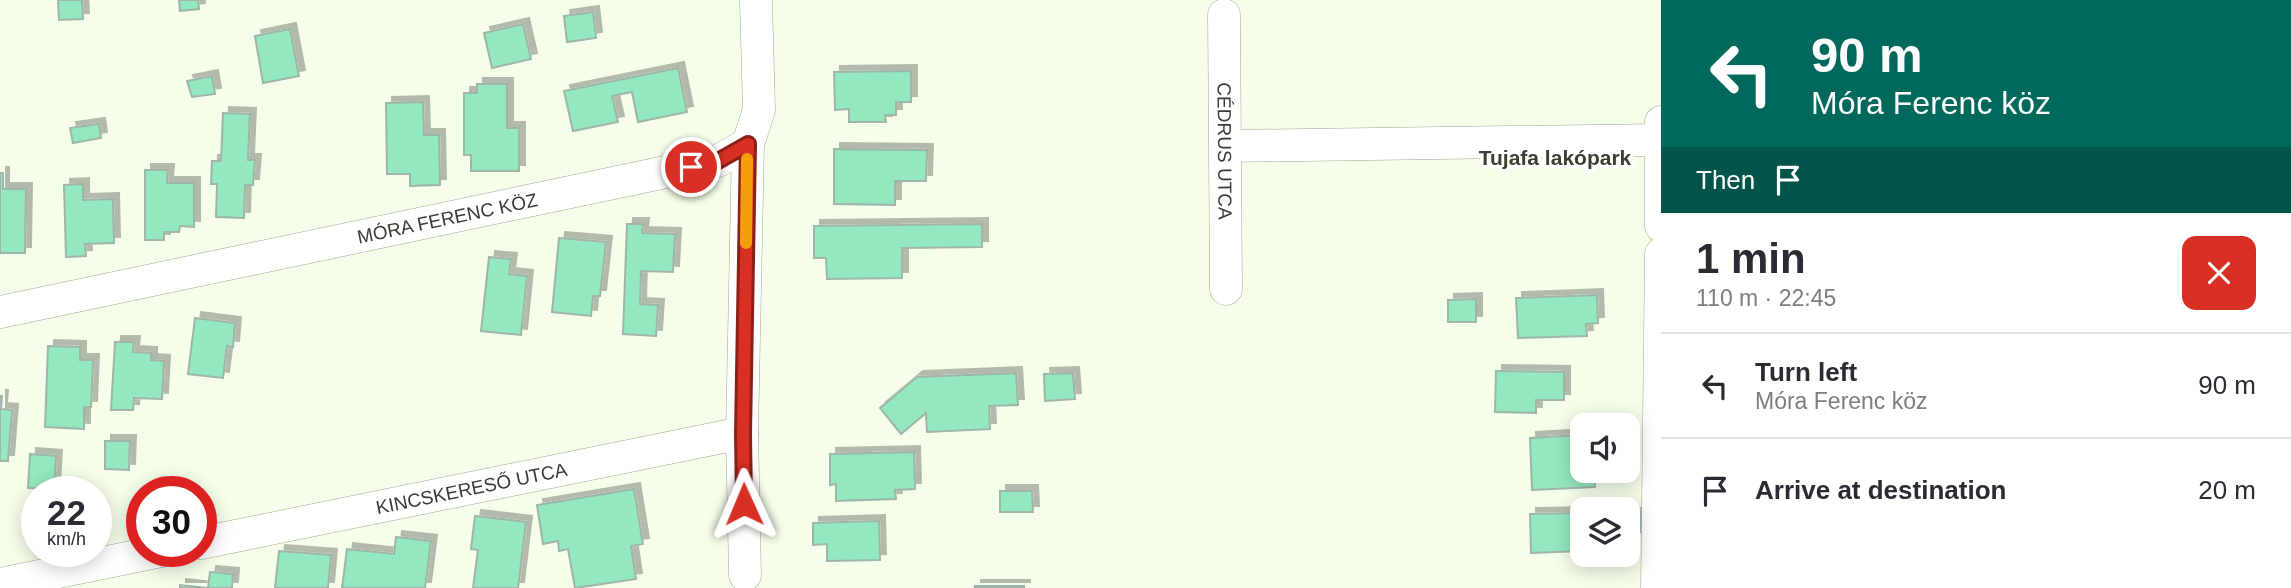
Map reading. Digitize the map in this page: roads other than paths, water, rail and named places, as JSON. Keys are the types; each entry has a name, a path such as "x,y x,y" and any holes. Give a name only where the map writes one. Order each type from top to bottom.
{"street":[{"path":"745,576 743,433 748,144 759,110 757,0"},
{"name":"CÉDRUS UTCA","path":"1224,15 1226,289"},
{"path":"1661,122 1661,226"},
{"path":"1226,146 1660,140"},
{"name":"MÓRA FERENC KÖZ","path":"0,312 718,161 748,144"},
{"path":"1657,588 1661,254"},
{"name":"KINCSKERESŐ UTCA","path":"217,540 743,433"},
{"path":"0,584 126,558"}],"district":[{"name":"Tujafa lakópark","path":"1555,158"}]}
